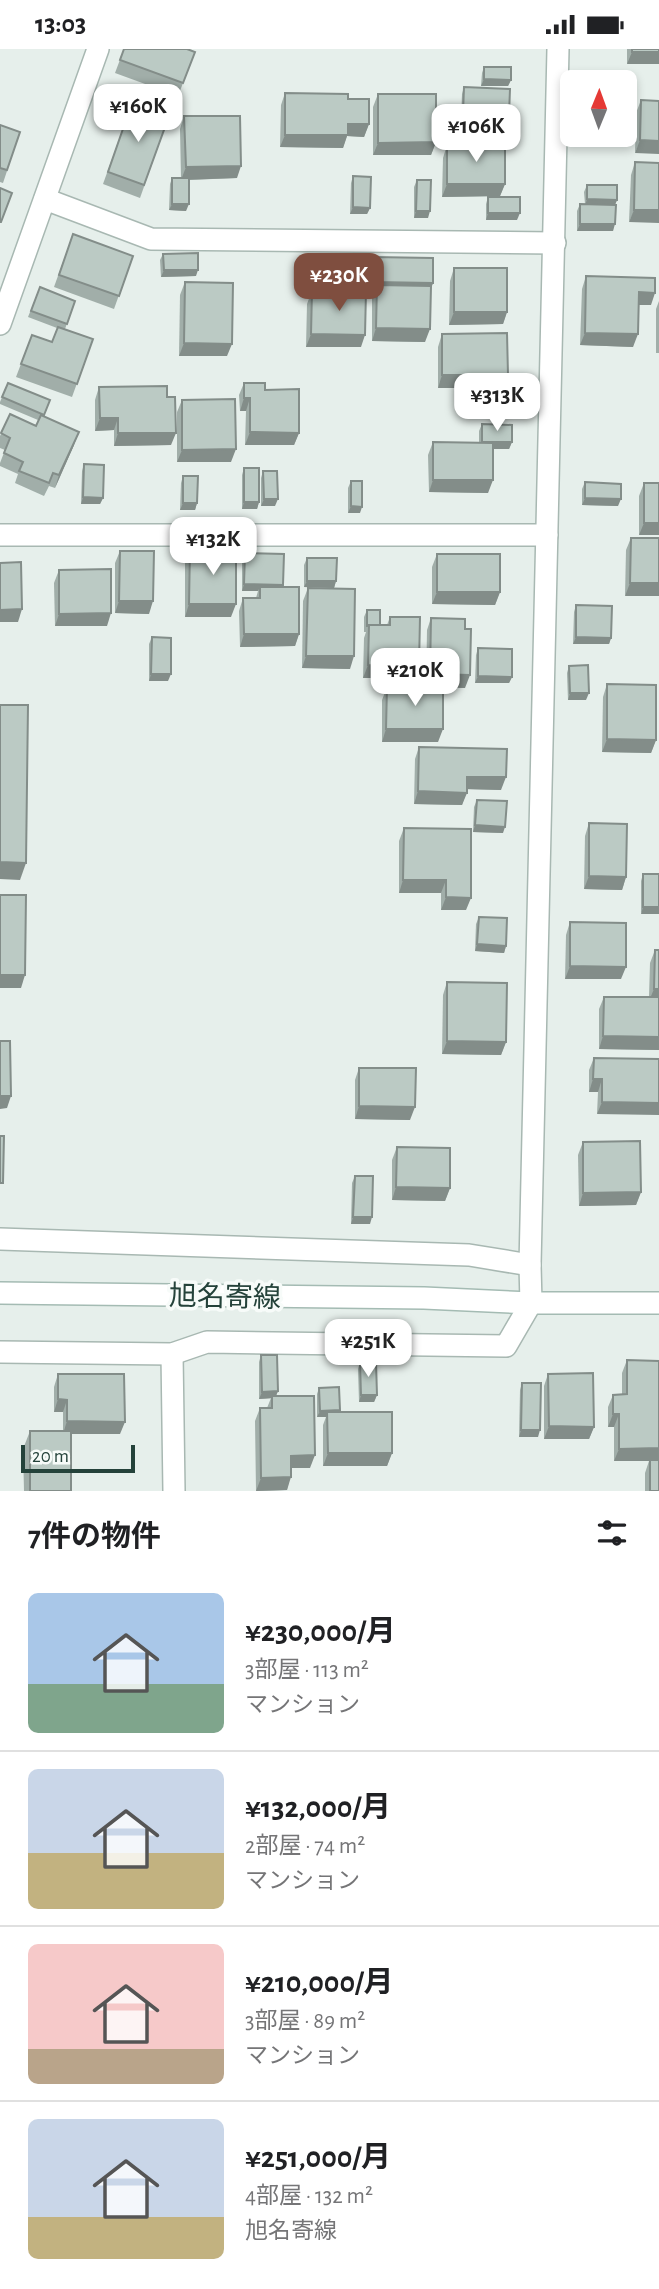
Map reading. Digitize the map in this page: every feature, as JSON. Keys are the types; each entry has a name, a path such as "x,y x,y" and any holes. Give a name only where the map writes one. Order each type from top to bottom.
{"street":[{"path":"0,324 98,49"},
{"path":"0,1352 172,1354 207,1342 506,1346 531,1303 558,49"},
{"path":"45,199 151,239 555,243"},
{"path":"0,535 547,535"},
{"path":"0,1240 469,1255 530,1265"},
{"name":"旭名寄線","path":"0,1293 659,1303"},
{"path":"172,1354 174,1491"}],"building":[{"path":"124,49 187,49 195,52 183,83 120,60"},
{"path":"632,49 659,49 659,52 632,52"},
{"path":"484,67 511,67 511,80 484,79"},
{"path":"464,87 510,89 509,115 463,113"},
{"path":"104,92 128,102 123,114 99,104"},
{"path":"285,93 348,94 348,99 369,99 369,124 348,124 348,135 285,135"},
{"path":"378,94 436,94 436,142 378,143"},
{"path":"641,100 659,101 659,141 640,140"},
{"path":"132,103 169,116 144,185 108,172"},
{"path":"184,116 240,116 241,166 186,167"},
{"path":"0,125 20,132 7,170 0,168"},
{"path":"447,145 505,145 505,184 447,184"},
{"path":"635,162 659,163 659,210 634,210"},
{"path":"353,176 371,177 370,208 353,207"},
{"path":"172,178 189,178 189,204 172,204"},
{"path":"417,180 431,180 430,211 416,211"},
{"path":"587,185 617,185 617,200 587,199"},
{"path":"0,188 12,193 1,222 0,222"},
{"path":"488,197 520,197 520,213 488,213"},
{"path":"580,204 616,205 615,224 580,224"},
{"path":"73,234 133,256 119,296 59,275"},
{"path":"198,253 198,270 164,270 163,254"},
{"path":"373,257 433,258 433,283 373,282"},
{"path":"314,258 330,258 329,288 313,288"},
{"path":"454,268 507,268 507,312 454,312"},
{"path":"586,276 655,278 655,293 639,292 638,334 585,333"},
{"path":"185,282 233,283 232,344 184,343"},
{"path":"377,285 431,286 430,329 376,328"},
{"path":"40,287 75,301 67,324 31,311"},
{"path":"312,291 366,291 365,335 311,334"},
{"path":"58,327 93,339 77,384 21,364 32,335 52,342"},
{"path":"507,333 508,375 442,375 442,334"},
{"path":"8,383 50,400 44,415 2,397"},
{"path":"244,383 265,383 265,390 299,389 299,433 250,432 250,398 244,398"},
{"path":"167,386 167,397 175,397 176,433 118,433 118,418 100,418 99,387"},
{"path":"235,399 236,449 182,450 182,400"},
{"path":"10,414 36,426 41,415 79,432 59,475 53,473 49,483 19,471 23,462 4,453 10,438 1,433"},
{"path":"482,424 512,425 512,442 482,442"},
{"path":"433,442 493,443 493,480 433,480"},
{"path":"84,464 104,465 103,498 83,497"},
{"path":"244,468 259,468 259,502 244,502"},
{"path":"263,471 277,471 278,499 264,499"},
{"path":"183,476 198,476 197,503 183,503"},
{"path":"351,481 362,481 362,507 351,506"},
{"path":"585,482 621,484 621,499 585,498"},
{"path":"644,483 659,483 659,523 644,523"},
{"path":"631,538 659,538 659,583 630,583"},
{"path":"190,549 236,549 236,604 189,604"},
{"path":"120,551 154,551 153,601 119,601"},
{"path":"245,553 284,554 283,585 244,584"},
{"path":"437,554 500,554 500,592 437,592"},
{"path":"307,558 337,558 336,581 307,581"},
{"path":"21,562 22,609 0,610 0,563"},
{"path":"111,569 111,613 59,614 59,570"},
{"path":"260,587 299,587 299,634 244,634 243,598 260,598"},
{"path":"308,588 355,589 354,656 306,656"},
{"path":"576,605 612,606 611,638 576,637"},
{"path":"367,610 380,610 380,625 367,626"},
{"path":"390,617 420,617 419,666 368,665 369,625 390,625"},
{"path":"431,618 465,619 465,629 471,629 470,675 430,674"},
{"path":"152,637 171,638 171,674 151,674"},
{"path":"478,648 512,649 512,677 478,676"},
{"path":"588,665 589,693 570,693 569,666"},
{"path":"607,684 656,685 656,740 607,739"},
{"path":"387,687 443,687 443,729 386,729"},
{"path":"0,705 28,705 26,863 0,862"},
{"path":"419,747 507,749 506,777 467,777 467,793 418,791"},
{"path":"477,800 507,801 505,827 475,825"},
{"path":"589,823 627,824 626,877 589,876"},
{"path":"404,828 471,829 471,898 446,897 446,880 403,880"},
{"path":"643,874 659,874 659,907 643,907"},
{"path":"0,895 26,895 25,975 0,975"},
{"path":"479,917 507,918 506,946 477,944"},
{"path":"570,922 626,923 626,967 570,966"},
{"path":"655,950 659,950 659,989 654,989"},
{"path":"447,982 507,983 506,1042 447,1041"},
{"path":"604,997 659,997 659,1037 603,1036"},
{"path":"0,1041 10,1041 11,1096 0,1096"},
{"path":"594,1058 659,1059 659,1103 602,1102 602,1079 593,1079"},
{"path":"359,1068 416,1068 415,1107 359,1106"},
{"path":"0,1136 4,1136 3,1183 0,1183"},
{"path":"640,1141 641,1192 583,1193 583,1142"},
{"path":"397,1147 450,1148 450,1188 396,1187"},
{"path":"355,1176 373,1176 372,1217 353,1217"},
{"path":"261,1355 277,1355 278,1391 262,1392"},
{"path":"627,1360 659,1361 659,1448 619,1449 619,1414 613,1414 613,1395 627,1394"},
{"path":"360,1362 376,1362 377,1395 361,1395"},
{"path":"593,1373 594,1427 549,1426 548,1374"},
{"path":"58,1374 124,1374 125,1422 67,1421 67,1400 58,1399"},
{"path":"522,1383 541,1383 540,1430 521,1430"},
{"path":"339,1387 340,1410 320,1411 319,1388"},
{"path":"272,1396 314,1396 315,1455 291,1456 291,1477 261,1478 260,1408 272,1408"},
{"path":"327,1412 392,1412 392,1453 328,1453"},
{"path":"30,1431 71,1431 71,1491 30,1491"},
{"path":"650,1460 659,1460 659,1491 650,1491"}]}
